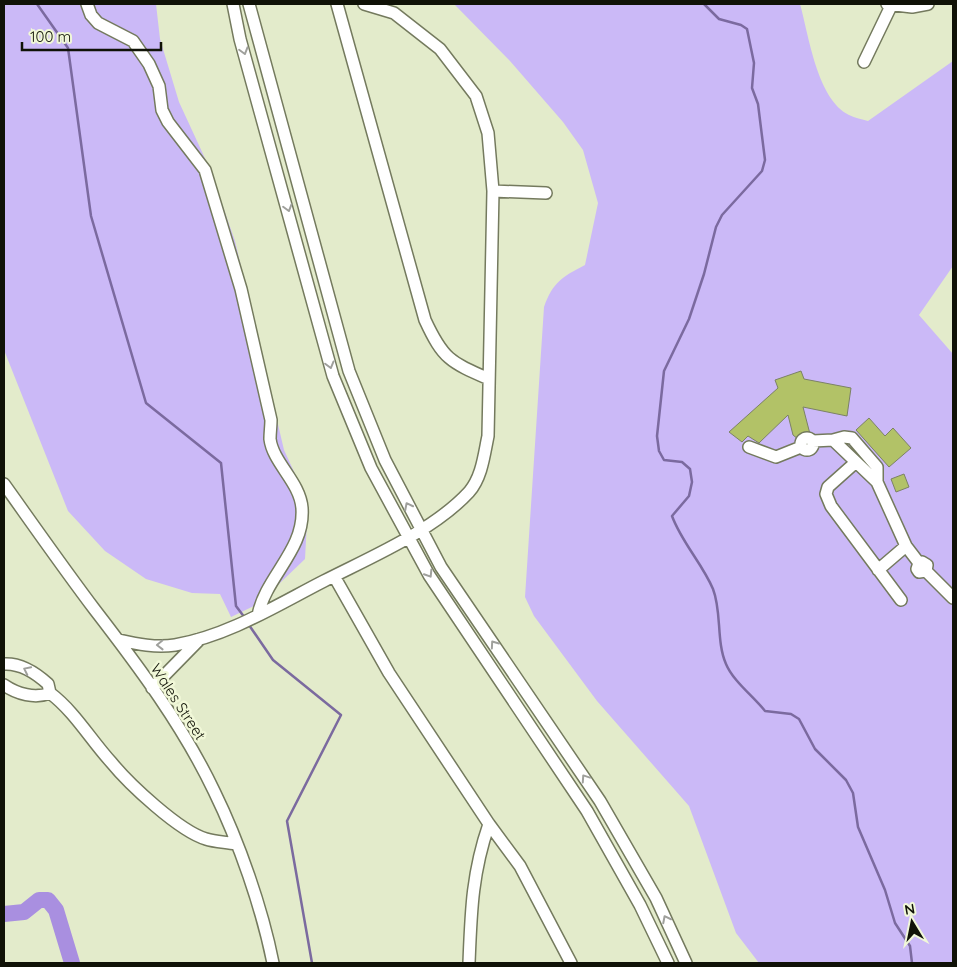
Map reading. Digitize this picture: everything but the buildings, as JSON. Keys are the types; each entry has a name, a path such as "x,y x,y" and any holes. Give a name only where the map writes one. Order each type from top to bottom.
{"street":[{"path":"87,4 98,23 133,41 149,64 159,86 162,110 168,122 205,170 241,289 272,420 270,439 302,506 300,529 291,554 261,600 255,616"},
{"path":"233,4 240,39 333,376 371,468 429,575 587,811 644,912 668,963"},
{"path":"248,4 349,370 385,460 441,567 600,801 656,898 686,963"},
{"path":"348,4 337,4 425,320 437,346 454,364 489,380"},
{"path":"119,640 146,646 174,645 234,626 420,530 444,514 470,491 482,469 488,436 493,191 488,133 476,96 440,48 394,13 364,4"},
{"path":"864,62 889,5 912,7 928,4"},
{"path":"493,191 546,192"},
{"path":"749,447 776,457 801,447 810,450 813,441 833,440 844,436 852,438 877,467 877,482"},
{"path":"833,440 877,482 906,546 922,567 953,598"},
{"path":"856,462 828,487 826,494 831,506 901,600"},
{"name":"Wales Street","path":"4,484 152,688 187,742 215,791 267,933 273,963"},
{"path":"878,570 906,546"},
{"path":"334,576 388,673 489,824 520,866 556,930 571,963"},
{"path":"152,688 201,638"},
{"path":"4,664 18,666 35,674 48,684 50,693 67,706 111,762 147,798 174,821 205,839 236,844"},
{"path":"4,685 18,693 34,696 50,693"},
{"path":"469,963 471,896 478,855 489,824"}],"shaded area":[{"path":"4,4 156,4 160,39 179,102 209,167 235,241 284,450 308,502 305,559 258,604 231,617 220,594 192,593 146,579 105,551 68,511 4,350"},
{"path":"454,4 800,4 816,66 829,95 838,107 849,115 868,121 953,61 953,266 919,315 953,354 953,963 759,963 736,933 689,806 597,701 534,616 525,597 544,307 559,281 585,265 598,203 583,150 563,122 510,61"}],"waterway":[{"path":"37,4 68,48 91,216 146,403 221,463 236,606 245,618"},
{"path":"704,4 719,19 741,25 747,29 754,63 752,88 758,104 765,160 762,171 722,215 716,227 704,274 689,319 664,371 657,436 659,451 664,460 682,462 690,469 692,482 689,496 672,516 713,589 716,598 721,646 729,670 765,711 791,714 799,719 815,749 846,780 853,793 858,827 885,890 895,923 910,946 912,963"},
{"path":"249,625 273,660 341,715 287,821 312,963"},
{"path":"4,914 24,912 39,900 48,900 56,910 72,963"}]}
